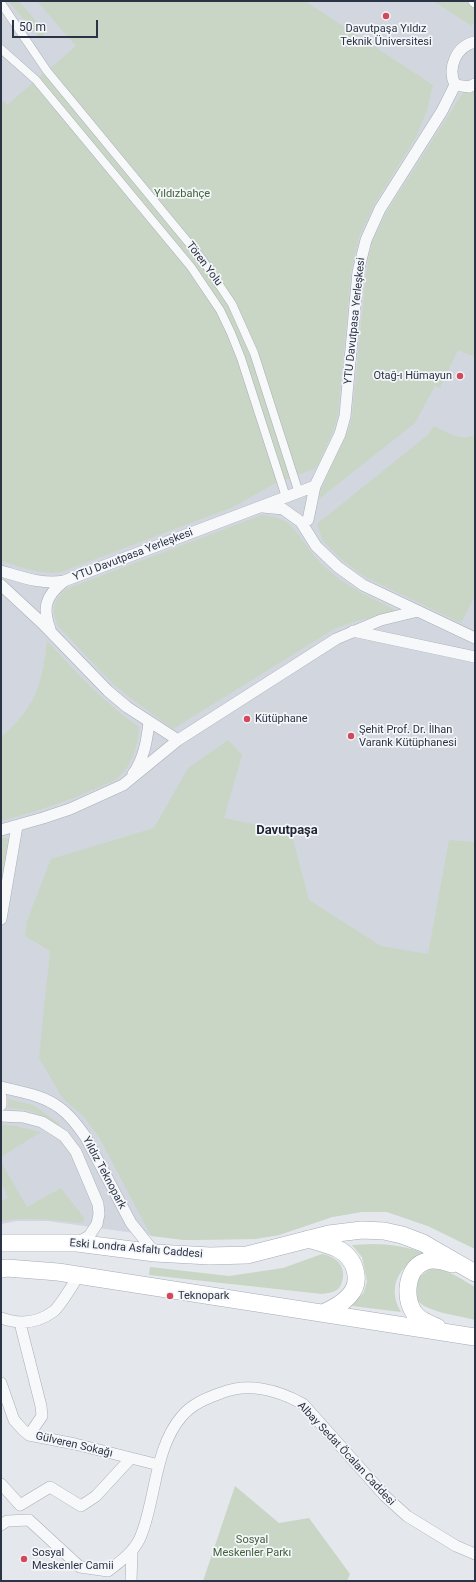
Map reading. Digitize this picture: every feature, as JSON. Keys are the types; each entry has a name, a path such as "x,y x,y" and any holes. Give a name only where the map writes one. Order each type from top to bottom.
{"main road":[{"name":"Eski Londra Asfaltı Caddesi","path":"1,1243 77,1243 155,1253 210,1256 247,1255 329,1234 362,1230 384,1231 402,1234 423,1243 474,1272"},
{"path":"307,1239 337,1248 344,1253 354,1267 357,1276 355,1286 348,1298 336,1307 323,1313"},
{"path":"456,1334 432,1325 417,1316 407,1296 408,1283 416,1268 423,1262 433,1260 447,1262 474,1272"},
{"path":"1,1269 7,1268 50,1271 79,1275 475,1337"}],"street":[{"name":"Tören Yolu","path":"1,3 46,71 202,259 232,304 254,353 299,493"},
{"path":"475,42 468,43 462,47 456,55 451,71 455,85 469,87 475,84"},
{"name":"Tören Yolu","path":"1,49 36,80 191,267 220,310 241,358 286,497"},
{"name":"YTU Davutpasa Yerleşkesi","path":"308,520 315,486 336,443 344,421 358,272 366,240 380,209 442,111 455,85"},
{"name":"YTU Davutpasa Yerleşkesi","path":"1,571 36,581 52,583 64,581 315,486"},
{"path":"260,507 283,509 301,522 316,546 338,567 363,585 475,638"},
{"name":"YTU Davutpasa Yerleşkesi","path":"51,632 46,617 46,604 52,591 64,581"},
{"name":"YTU Davutpasa Yerleşkesi","path":"1,585 51,632 108,691 128,708 178,740"},
{"path":"1,830 70,809 124,785 178,740 336,639 381,620 418,612"},
{"path":"352,631 475,657"},
{"path":"124,785 134,772 142,757 147,739 149,722"},
{"path":"1,919 17,826"},
{"name":"Yıldız Teknopark","path":"1,1087 37,1096 60,1108 76,1124 85,1136 131,1223 155,1253"},
{"path":"1,1097 1,1105"},
{"name":"Yıldız Teknopark","path":"1,1116 23,1118 42,1122 64,1136 76,1152 98,1204 99,1214 97,1224 89,1236 77,1243"},
{"path":"1,1318 20,1323 36,1321 55,1310 79,1275"},
{"path":"20,1323 42,1411 41,1419 29,1435"},
{"name":"Gülveren Sokağı","path":"1,1383 4,1401 14,1420 29,1435 75,1444 159,1464"},
{"name":"Albay Sedat Öcalan Caddesi","path":"29,1520 80,1567 108,1571 132,1552 142,1534 159,1464 169,1437 182,1415 203,1400 226,1390 252,1388 290,1396 303,1404 385,1496 407,1516 456,1546 475,1554"},
{"name":"Gülveren Sokağı","path":"20,1505 50,1487 81,1506 96,1496 131,1458"},
{"path":"1,1484 20,1505 29,1520 7,1521 1,1525"},
{"path":"131,1581 132,1552"}],"shaded area":[{"path":"1,1 475,1 475,1249 428,1226 387,1212 361,1212 332,1217 279,1235 255,1239 184,1240 48,1221 17,1221 1,1224"}],"green space":[{"path":"8,1 19,1 46,33 40,38"},
{"name":"Yıldızbahçe","path":"37,1 305,1 433,85 427,110 416,137 374,205 359,237 351,272 338,415 333,432 316,468 274,484 233,507 61,572 54,573 31,570 1,561 1,98 7,105 76,46"},
{"path":"433,1 466,1 475,7 475,21 472,26"},
{"path":"473,90 475,91 475,357 458,350 440,388 435,386 415,423 319,499 326,478 345,438 352,417 366,273 372,242 386,213 462,94"},
{"path":"434,426 459,437 469,437 475,435 475,596 461,623 367,578 343,561 323,541 317,524 429,434"},
{"path":"262,515 272,516 290,525 317,559 340,580 397,611 356,621 334,629 173,729 114,685 58,626 54,615 54,606 58,597 66,589"},
{"path":"47,641 102,697 139,727 136,748 131,761 124,772 115,780 64,802 1,821 1,737 22,717 35,695 43,670"},
{"path":"228,740 242,755 224,818 291,832 309,900 381,946 428,954 449,840 475,842 475,1249 428,1226 387,1212 361,1212 332,1217 279,1235 255,1239 184,1240 151,1236 99,1137 83,1116 63,1099 39,1058 50,951 25,936 27,921 51,859 154,828 188,768"},
{"path":"1,838 7,838 11,843 1,896"},
{"path":"8,1099 33,1105 60,1124 58,1126 39,1115 23,1109 7,1108"},
{"path":"5,1125 41,1132 1,1157 1,1126"},
{"path":"1,1162 27,1207 61,1188 84,1218 84,1221 81,1223 21,1219 1,1221 1,1201 8,1198 1,1182"},
{"path":"372,1244 399,1246 425,1253 416,1258 402,1270 398,1277 395,1285 395,1294 401,1312 352,1306 364,1292 367,1281 362,1257 352,1245"},
{"path":"322,1254 331,1257 338,1262 342,1269 343,1278 339,1288 332,1292 322,1294 149,1275 150,1267 229,1276 283,1268"},
{"path":"431,1269 448,1272 475,1287 475,1320 443,1313 427,1307 417,1299 416,1286 418,1280 425,1272"},
{"name":"Sosyal Meskenler Parkı","path":"235,1486 279,1523 309,1518 350,1574 347,1581 203,1581"}],"place":[{"name":"Davutpaşa Yıldız Teknik Üniversitesi","path":"386,16"},
{"name":"Otağ-ı Hümayun","path":"460,376"},
{"name":"Kütüphane","path":"247,719"},
{"name":"Şehit Prof. Dr. İlhan Varank Kütüphanesi","path":"351,736"},
{"name":"Teknopark","path":"170,1296"},
{"name":"Sosyal Meskenler Camii","path":"24,1559"}],"district":[{"name":"Davutpaşa","path":"287,831"}]}
